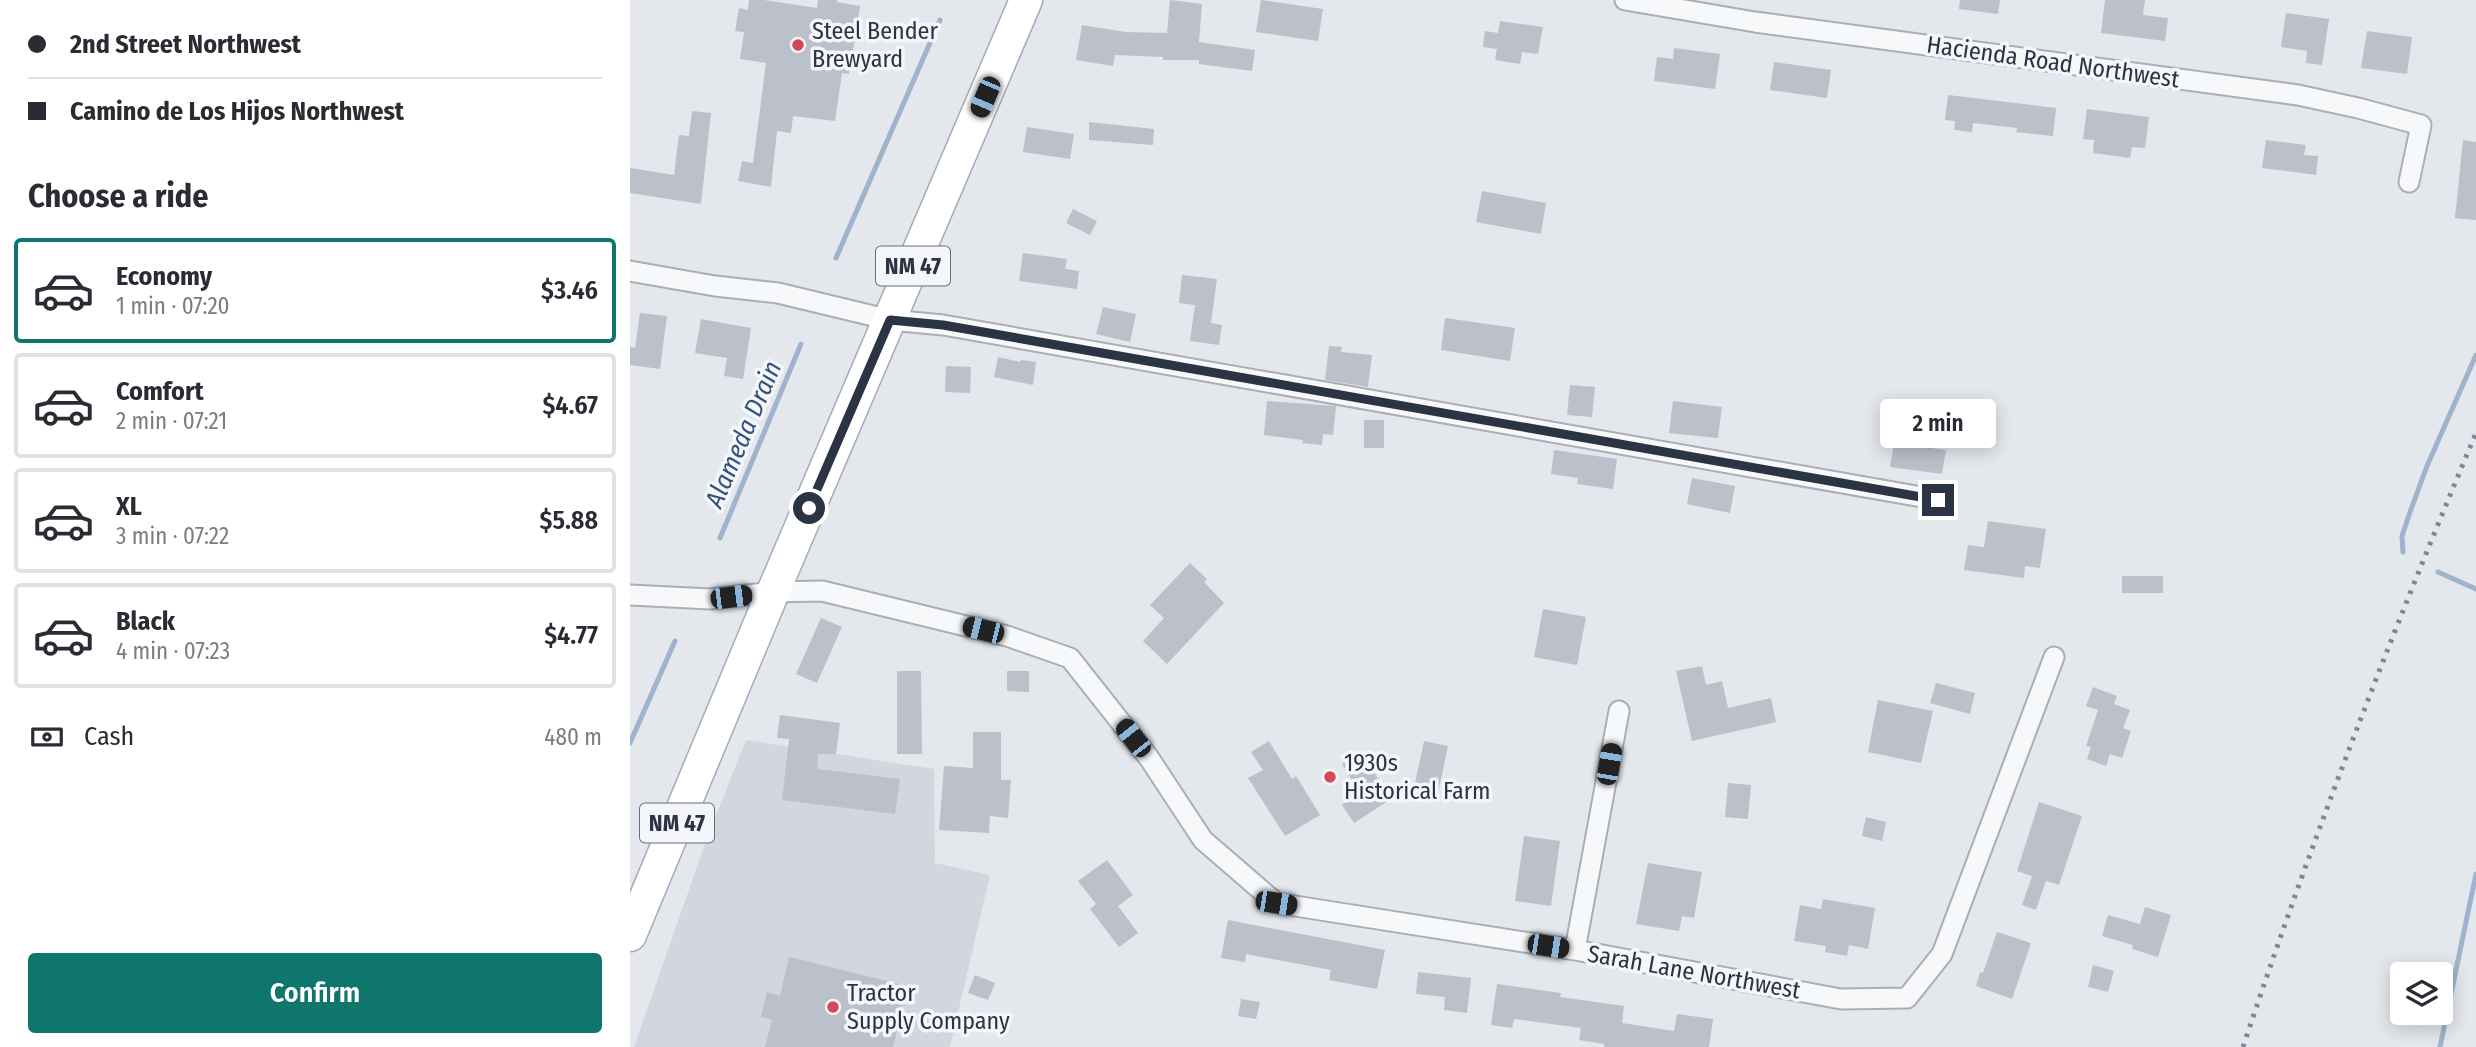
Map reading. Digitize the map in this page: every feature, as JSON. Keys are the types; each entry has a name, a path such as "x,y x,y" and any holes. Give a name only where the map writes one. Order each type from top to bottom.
{"main road":[{"name":"NM 47","path":"630,935 1026,0"}],"street":[{"name":"Hacienda Road Northwest","path":"1625,0 1755,22 2298,95 2358,107 2421,125 2409,182"},
{"path":"630,271 715,286 778,293 890,320 943,325 1938,500"},
{"name":"Sarah Lane Northwest","path":"630,595 710,599 773,592 822,591 1007,636 1070,658 1149,758 1203,840 1276,903 1575,950 1841,999 1907,998 1942,954 2054,657"},
{"path":"1575,950 1619,711"}],"shaded area":[{"path":"746,740 934,769 935,863 990,875 950,1047 634,1047 707,838"}],"building":[{"path":"749,0 817,8 818,0 837,0 860,6 849,74 842,73 835,121 793,116 791,133 777,131 771,187 738,181 742,161 753,163 766,63 740,59 744,32 735,31 739,8 748,10"},
{"path":"1170,0 1202,4 1199,42 1255,50 1252,71 1199,64 1199,60 1163,60 1163,57 1115,55 1113,66 1076,60 1082,25 1126,32 1167,33"},
{"path":"1261,0 1323,9 1318,41 1256,32"},
{"path":"1960,0 2000,0 1998,14 1959,9"},
{"path":"2105,0 2145,0 2143,15 2168,18 2165,41 2101,33"},
{"path":"2286,13 2329,19 2322,65 2306,63 2307,51 2281,47"},
{"path":"1500,21 1543,27 1538,54 1522,52 1520,64 1495,60 1497,49 1483,47 1485,31 1498,33"},
{"path":"2367,31 2412,37 2407,74 2361,68"},
{"path":"1674,48 1720,54 1715,89 1654,81 1657,57 1673,59"},
{"path":"1774,62 1831,70 1827,98 1770,90"},
{"path":"1948,95 2056,108 2053,136 2016,132 2017,128 1973,123 1972,132 1954,130 1955,121 1945,120"},
{"path":"2087,109 2149,117 2145,148 2132,147 2130,158 2093,153 2094,140 2083,139"},
{"path":"692,111 711,113 701,204 630,193 630,168 674,175 679,135 689,136"},
{"path":"1089,122 1154,129 1153,145 1089,140"},
{"path":"1027,127 1074,134 1070,159 1023,152"},
{"path":"2266,140 2306,145 2304,155 2318,156 2316,175 2262,168"},
{"path":"2463,140 2476,142 2476,220 2455,218"},
{"path":"1482,191 1546,203 1541,234 1476,222"},
{"path":"1073,209 1097,221 1090,235 1066,223"},
{"path":"1023,253 1067,259 1065,269 1079,271 1077,289 1019,281"},
{"path":"1182,275 1217,279 1211,323 1222,325 1219,345 1190,341 1195,305 1179,303"},
{"path":"1103,307 1136,314 1130,342 1096,334"},
{"path":"640,313 667,316 660,369 630,365 630,347 635,348"},
{"path":"1445,318 1515,328 1510,361 1441,350"},
{"path":"701,319 751,328 743,379 724,376 727,358 695,353"},
{"path":"1329,346 1342,347 1341,352 1372,355 1368,387 1325,380"},
{"path":"998,357 1036,362 1033,385 994,377"},
{"path":"946,366 971,367 970,393 945,392"},
{"path":"1570,385 1595,387 1592,417 1567,415"},
{"path":"1267,401 1336,406 1333,435 1323,434 1322,445 1264,435"},
{"path":"1673,401 1722,407 1718,438 1669,433"},
{"path":"1364,420 1384,420 1384,448 1364,448"},
{"path":"1894,443 1946,450 1942,474 1890,467"},
{"path":"1554,450 1617,459 1613,489 1577,484 1578,478 1551,474"},
{"path":"1692,478 1735,486 1730,513 1687,504"},
{"path":"1988,521 2046,529 2040,568 2025,566 2024,578 1964,570 1968,545 1984,547"},
{"path":"1190,563 1207,579 1204,582 1224,603 1167,664 1143,641 1164,618 1150,605"},
{"path":"2122,576 2163,576 2163,593 2122,593"},
{"path":"1543,609 1586,617 1577,665 1534,657"},
{"path":"821,618 842,627 817,683 796,674"},
{"path":"1702,666 1706,685 1722,681 1728,708 1771,698 1776,722 1692,741 1676,671"},
{"path":"897,671 921,671 922,754 897,754"},
{"path":"1007,671 1029,671 1029,692 1007,691"},
{"path":"1936,683 1975,693 1970,714 1930,703"},
{"path":"2093,687 2117,696 2114,704 2130,710 2123,728 2131,731 2122,758 2110,754 2106,766 2087,759 2091,747 2086,746 2098,710 2086,706"},
{"path":"1878,700 1933,711 1921,763 1868,752"},
{"path":"780,715 840,723 836,754 818,754 817,769 900,779 895,814 782,800 789,739 777,738"},
{"path":"973,732 1001,732 1001,780 1011,780 1008,818 990,816 989,833 939,830 944,766 973,768"},
{"path":"1269,741 1292,779 1296,776 1320,815 1285,836 1248,778 1263,770 1251,752"},
{"path":"1424,741 1448,746 1438,793 1414,788"},
{"path":"1361,752 1391,799 1354,823 1342,805 1360,793 1342,764"},
{"path":"1728,783 1751,785 1748,819 1725,817"},
{"path":"2039,802 2082,816 2059,885 2046,881 2036,910 2022,905 2032,876 2017,871"},
{"path":"1866,817 1886,822 1882,841 1862,836"},
{"path":"1524,836 1560,841 1551,906 1515,901"},
{"path":"1107,860 1133,895 1118,906 1138,933 1119,947 1090,909 1096,904 1078,881"},
{"path":"1648,863 1702,872 1694,918 1682,916 1679,931 1636,924"},
{"path":"1823,899 1875,908 1868,949 1849,945 1847,956 1825,952 1826,946 1794,941 1800,905 1821,909"},
{"path":"2145,907 2171,915 2158,957 2132,949 2133,945 2102,936 2108,915 2140,924"},
{"path":"1228,920 1385,950 1377,989 1329,980 1331,970 1246,954 1245,962 1221,958"},
{"path":"1997,932 2031,943 2012,999 1976,986"},
{"name":"Tractor Supply Company","path":"789,957 908,986 893,1047 765,1047 772,1020 761,1017 767,992 780,996"},
{"path":"2093,965 2114,971 2108,992 2088,987"},
{"path":"1418,972 1471,978 1467,1013 1444,1010 1445,997 1416,994"},
{"path":"975,975 995,983 988,1000 968,993"},
{"path":"1497,984 1624,1006 1622,1023 1674,1031 1677,1014 1713,1019 1709,1047 1604,1047 1604,1044 1579,1040 1581,1028 1514,1019 1512,1028 1491,1025"},
{"path":"1241,999 1260,1002 1256,1019 1238,1016"}],"waterway":[{"name":"Alameda Drain","path":"836,258 940,20"},
{"name":"Alameda Drain","path":"720,538 801,344"},
{"path":"2403,552 2402,536 2427,466 2476,355"},
{"path":"2438,572 2476,589"},
{"name":"Alameda Drain","path":"630,743 675,641"},
{"path":"2440,1047 2476,874"}],"railway":[{"path":"2243,1047 2354,738 2476,433"}],"place":[{"name":"Steel Bender Brewyard","path":"798,45"},
{"name":"1930s Historical Farm","path":"1330,777"},
{"name":"Tractor Supply Company","path":"833,1007"}],"route":[{"path":"809,508 890,320 943,325 1938,500"}]}
